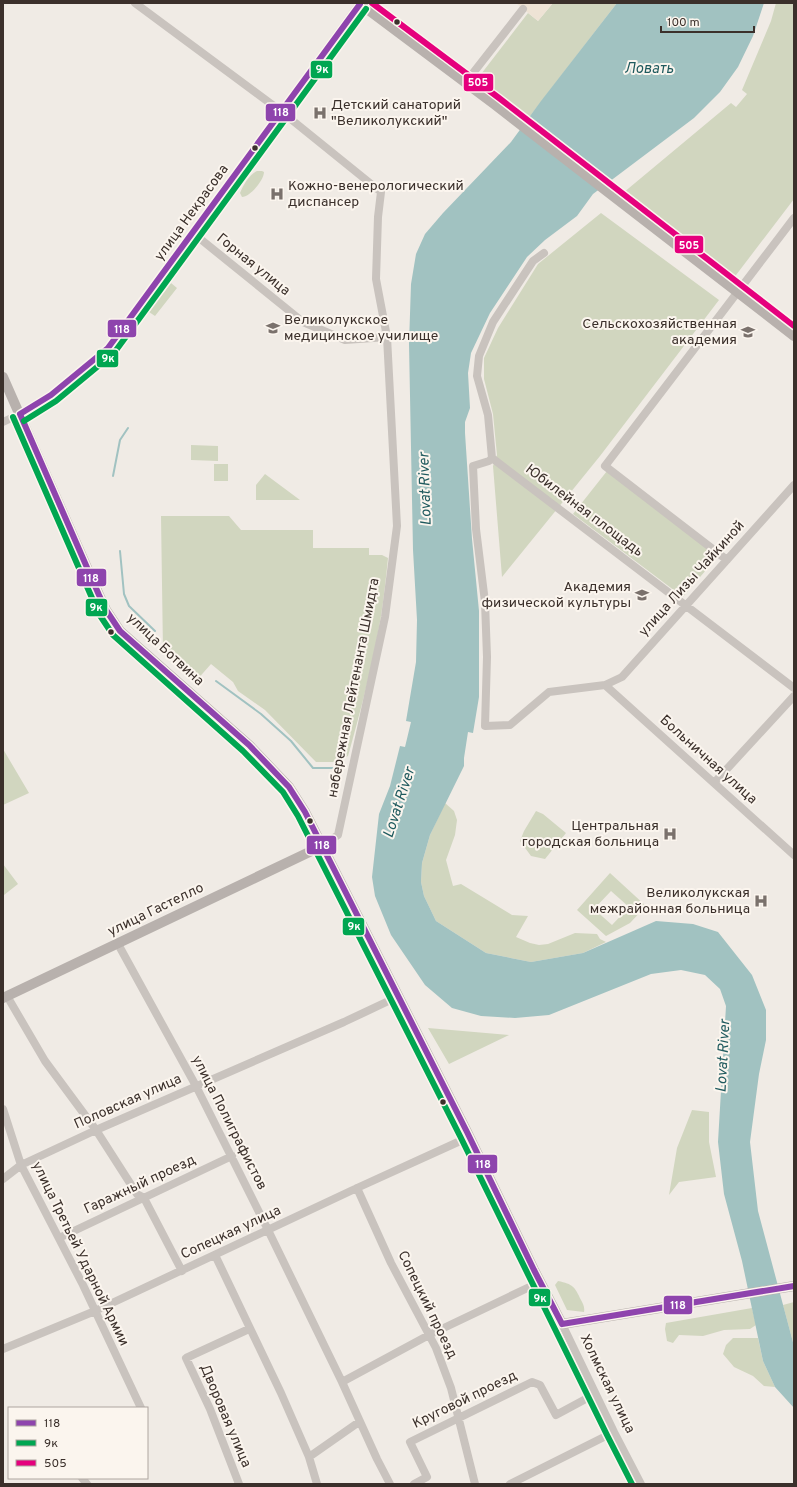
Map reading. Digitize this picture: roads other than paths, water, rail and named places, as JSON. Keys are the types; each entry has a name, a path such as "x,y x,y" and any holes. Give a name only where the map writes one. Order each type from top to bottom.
{"main road":[{"path":"360,3 466,82 630,210 738,291 794,336"},
{"name":"улица Ботвина","path":"3,377 106,610 120,630 249,745 289,787 305,812 322,846"},
{"name":"улица Гастелло","path":"5,997 322,846"},
{"name":"Холмская улица","path":"322,846 562,1324"},
{"path":"562,1324 792,1286"}],"street":[{"path":"135,3 282,112"},
{"name":"улица Некрасова","path":"3,422 20,414 51,395 108,348 282,112 360,3"},
{"path":"466,82 524,9"},
{"name":"набережная Лейтенанта Шмидта","path":"282,112 381,192 378,217 376,279 387,337 397,526 385,617 338,835 322,846"},
{"path":"726,560 605,466 794,218"},
{"name":"Горная улица","path":"193,233 303,322 345,340 387,337"},
{"path":"492,458 488,415 477,376 479,356 493,322 533,261 544,252"},
{"name":"Юбилейная площадь","path":"492,458 661,585 686,606 794,688"},
{"name":"улица Лизы Чайкиной","path":"492,458 489,461 473,466 476,530 484,602 487,657 485,726 510,725 549,692 605,685 622,677 794,485"},
{"name":"Больничная улица","path":"605,685 794,856"},
{"path":"714,783 794,696"},
{"name":"улица Полиграфистов","path":"118,944 196,1086 232,1156 360,1422"},
{"name":"Половская улица","path":"3,1179 21,1165 96,1130 344,1022 398,996"},
{"path":"5,997 45,1061 96,1130 137,1194 144,1198 182,1271"},
{"name":"улица Третьей Ударной Армии","path":"3,1109 21,1165 95,1311 140,1407"},
{"name":"Сопецкая улица","path":"3,1350 95,1311 469,1137"},
{"name":"Гаражный проезд","path":"59,1238 232,1156"},
{"name":"Сопецкий проезд","path":"357,1188 391,1263 436,1348 451,1388 475,1484"},
{"path":"215,1255 249,1329 281,1393 308,1457 317,1484"},
{"path":"342,1382 429,1335 540,1282"},
{"name":"Холмская улица","path":"562,1324 595,1394 641,1484"},
{"name":"Дворовая улица","path":"239,1484 210,1409 186,1358 249,1329"},
{"name":"Круговой проезд","path":"414,1484 429,1481 410,1442 532,1382 540,1385 556,1415 595,1394"},
{"path":"308,1457 360,1422 390,1484"},
{"path":"510,1484 614,1432"}],"water":[{"name":"Ловать","path":"617,3 764,3 753,36 738,67 720,92 694,118 593,194 577,216 545,240 527,257 490,313 471,353 468,373 470,408 465,422 465,433 472,539 479,611 479,697 473,733 468,732 464,766 430,835 422,863 421,882 424,896 436,921 486,953 531,962 583,953 656,921 693,924 718,932 752,975 766,1010 766,1040 759,1074 750,1142 758,1211 794,1346 794,1408 775,1387 763,1361 742,1261 724,1194 718,1142 726,1006 720,989 705,975 681,970 651,974 549,1015 515,1018 481,1016 452,1008 425,985 391,935 375,896 372,877 379,814 390,786 400,746 405,747 411,722 406,721 416,662 417,620 413,550 409,344 411,284 416,254 425,234 511,142"}],"waterway":[{"path":"113,476 120,440 128,428"},
{"path":"120,551 124,594 129,606 155,631"},
{"path":"216,681 261,714 291,741 313,768 335,768"}],"place":[{"name":"Детский санаторий \"Великолукский\"","path":"320,113"},
{"name":"Кожно-венерологический диспансер","path":"277,194"},
{"name":"Великолукское медицинское училище","path":"273,328"},
{"name":"Сельскохозяйственная академия","path":"748,332"},
{"name":"Aкадемия физической культуры","path":"642,595"},
{"name":"Центральная городская больница","path":"670,834"},
{"name":"Великолукская межрайонная больница","path":"761,901"}],"water label":[{"name":"Lovat River","path":"426,489"},
{"name":"Lovat River","path":"400,803"},
{"name":"Lovat River","path":"724,1056"}]}
